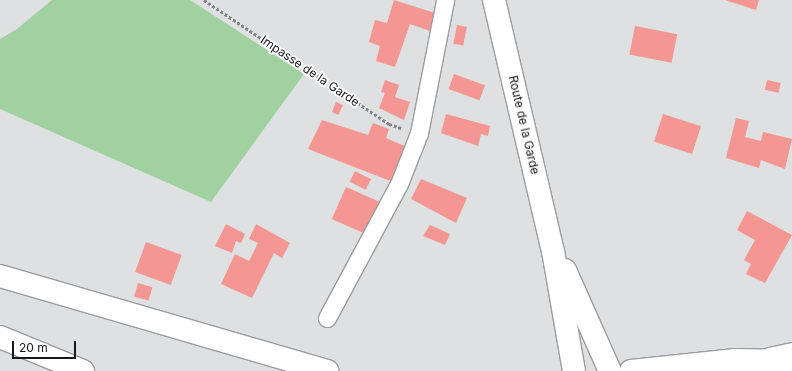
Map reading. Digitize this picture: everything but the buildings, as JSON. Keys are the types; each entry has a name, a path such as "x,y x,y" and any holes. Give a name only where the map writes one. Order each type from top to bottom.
{"main road":[{"name":"Route de la Garde","path":"494,0 553,251 574,371"},
{"name":"Route de la Garde","path":"553,251 568,275 610,371"},
{"path":"0,276 327,371"},
{"path":"0,337 83,371"},
{"path":"631,371 735,360 792,361"}],"street":[{"path":"327,318 399,184 419,133 445,0"}],"lane":[{"path":"735,360 792,347"}],"path":[{"name":"Impasse de la Garde","path":"204,0 389,124 419,133"}],"green space":[{"path":"52,0 190,0 304,74 211,202 0,109 0,39 17,29"}]}
